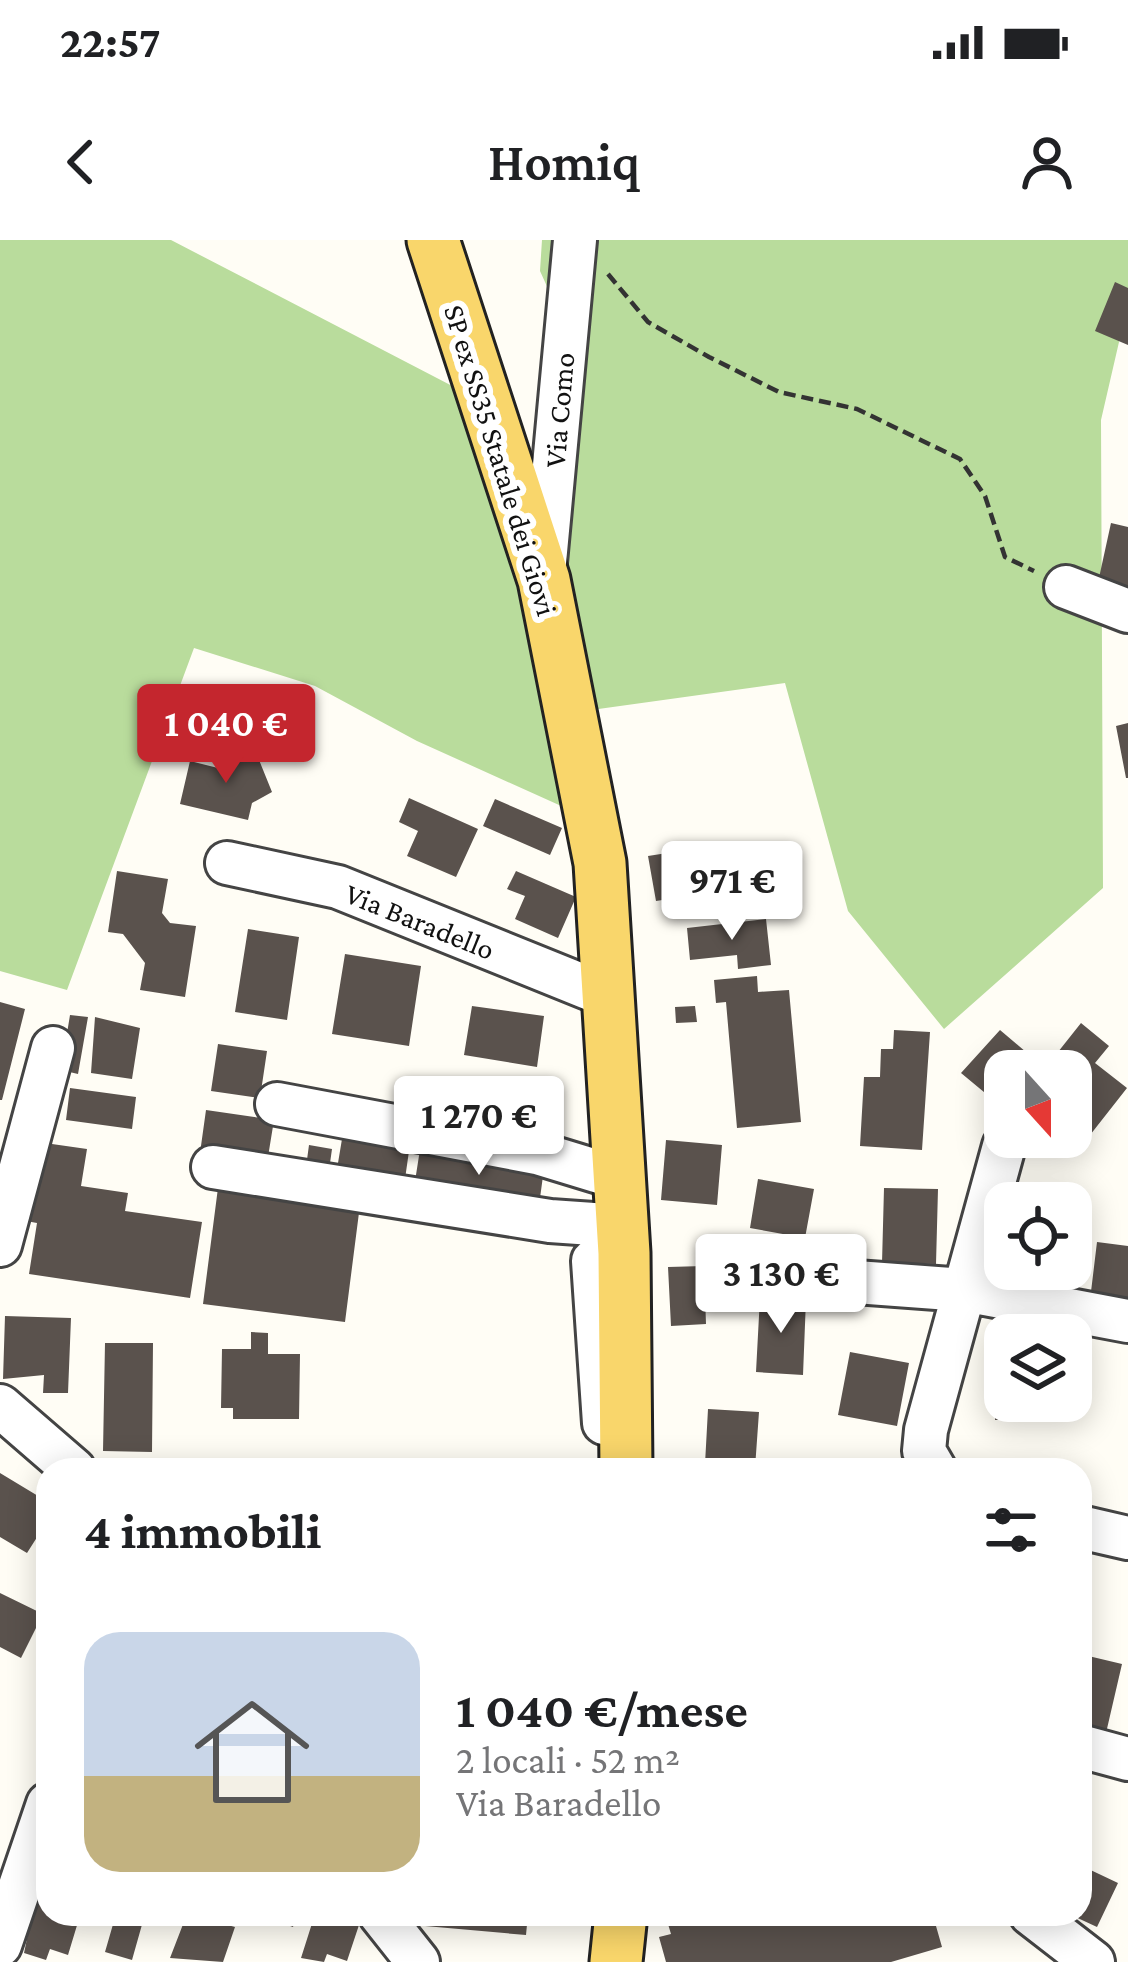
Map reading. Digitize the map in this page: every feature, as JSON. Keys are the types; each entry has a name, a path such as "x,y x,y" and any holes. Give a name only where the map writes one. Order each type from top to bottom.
{"main road":[{"name":"SP ex SS35 Statale dei Giovi","path":"433,240 544,580 600,863 634,1458"},
{"path":"591,1962 595,1926"},
{"path":"616,1962 620,1926"}],"street":[{"name":"Via Como","path":"544,580 589,255"},
{"path":"1066,587 1128,610"},
{"name":"Via Baradello","path":"226,862 338,887 608,996"},
{"path":"0,1245 53,1048"},
{"path":"277,1104 537,1154 622,1223"},
{"path":"928,1458 926,1430 1001,1158"},
{"path":"213,1167 550,1221 622,1223"},
{"path":"842,1281 964,1290 1128,1321"},
{"path":"0,1406 60,1458"},
{"path":"1092,1530 1128,1538"},
{"path":"1092,1750 1128,1760"},
{"path":"0,1945 36,1839"},
{"path":"390,1926 418,1962"},
{"path":"1046,1926 1093,1962"}],"path":[{"path":"589,255 648,322 709,357 779,392 857,409 960,459 985,496 1005,556 1066,587"}],"green space":[{"path":"0,240 171,240 485,403 534,550 565,326 540,271 542,240 1128,240 1128,303 1101,420 1103,888 944,1029 848,911 785,683 584,711 579,814 417,741 315,686 194,648 67,990 0,971"}],"building":[{"path":"1115,282 1128,288 1128,345 1095,331"},
{"path":"1111,523 1128,527 1128,594 1097,587"},
{"path":"1128,723 1128,778 1126,778 1116,726"},
{"path":"255,750 272,792 252,803 248,820 180,804 190,761 218,768"},
{"path":"409,798 478,829 456,877 407,856 418,831 399,822"},
{"path":"495,799 562,828 550,855 483,826"},
{"path":"712,846 720,893 694,897 691,882 680,884 682,897 656,901 648,856"},
{"path":"117,871 168,879 162,913 170,923 196,926 185,997 140,990 145,963 123,934 108,932"},
{"path":"516,871 576,897 558,938 515,919 525,896 507,889"},
{"path":"766,919 771,965 738,969 737,955 690,960 687,928"},
{"path":"248,929 299,937 287,1020 235,1012"},
{"path":"345,954 421,966 409,1046 332,1034"},
{"path":"757,976 758,992 789,990 801,1122 737,1128 726,1002 716,1003 714,980"},
{"path":"0,1002 25,1009 2,1100 0,1100"},
{"path":"472,1006 544,1016 537,1067 464,1055"},
{"path":"695,1006 697,1022 676,1023 675,1007"},
{"path":"70,1015 88,1017 78,1074 61,1070"},
{"path":"95,1017 140,1028 132,1079 91,1073"},
{"path":"1081,1023 1109,1046 1095,1063 1127,1088 1092,1133 1092,1050 1060,1050"},
{"path":"894,1030 930,1032 922,1150 860,1146 864,1077 880,1077 881,1049 893,1049"},
{"path":"1000,1030 1024,1050 984,1050 984,1092 961,1073"},
{"path":"218,1044 267,1051 260,1098 211,1091"},
{"path":"70,1088 136,1097 132,1129 66,1120"},
{"path":"495,1096 552,1099 549,1147 493,1144"},
{"path":"206,1110 274,1120 267,1163 200,1153"},
{"path":"344,1127 411,1137 404,1186 336,1175"},
{"path":"666,1140 722,1145 717,1205 661,1200"},
{"path":"38,1142 87,1149 81,1186 128,1193 125,1211 202,1222 190,1298 29,1274 37,1223 26,1221"},
{"path":"421,1143 545,1161 538,1213 413,1194"},
{"path":"309,1145 332,1149 329,1170 306,1167"},
{"path":"758,1179 814,1189 805,1238 750,1228"},
{"path":"219,1180 361,1197 345,1322 203,1304"},
{"path":"884,1188 938,1189 936,1264 882,1263"},
{"path":"1097,1242 1128,1246 1128,1305 1090,1300"},
{"path":"704,1266 706,1324 671,1326 668,1267"},
{"path":"760,1297 806,1299 803,1375 756,1372"},
{"path":"5,1316 71,1318 68,1393 43,1393 44,1375 3,1379"},
{"path":"251,1332 268,1333 268,1354 300,1354 299,1419 233,1419 233,1408 221,1408 222,1349 251,1349"},
{"path":"105,1343 153,1343 152,1452 103,1451"},
{"path":"850,1352 909,1363 897,1426 838,1415"},
{"path":"708,1409 759,1412 756,1458 705,1458"},
{"path":"0,1473 36,1495 36,1539 27,1553 0,1537"},
{"path":"0,1593 36,1611 36,1628 21,1658 0,1647"},
{"path":"1092,1657 1122,1664 1106,1733 1092,1730"},
{"path":"1092,1871 1118,1883 1097,1927 1092,1925"},
{"path":"36,1896 36,1926 77,1926 68,1955 50,1949 46,1960 24,1953"},
{"path":"113,1926 142,1926 132,1960 105,1952"},
{"path":"182,1926 235,1927 223,1962 170,1958"},
{"path":"311,1926 359,1926 347,1961 327,1954 324,1962 301,1958"},
{"path":"425,1926 527,1926 526,1935"},
{"path":"669,1926 936,1926 942,1947 891,1962 666,1962 659,1937 671,1934"}]}
